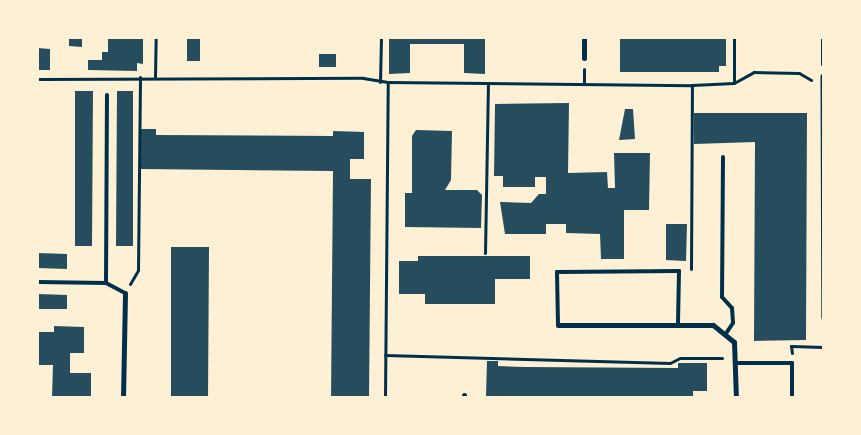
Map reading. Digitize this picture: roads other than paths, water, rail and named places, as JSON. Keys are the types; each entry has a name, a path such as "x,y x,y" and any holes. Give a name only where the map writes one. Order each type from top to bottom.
{"street":[{"path":"584,38 584,58"},
{"path":"822,76 823,317"},
{"path":"123,398 125,294"},
{"path":"558,324 713,325 727,332 736,361 736,398"}],"lane":[{"path":"106,283 107,95"},
{"path":"723,157 722,298 732,308 732,323 727,332"},
{"path":"558,324 557,272 678,271 678,325"},
{"path":"38,282 106,283 125,294"},
{"path":"736,361 792,363 792,398"}]}
